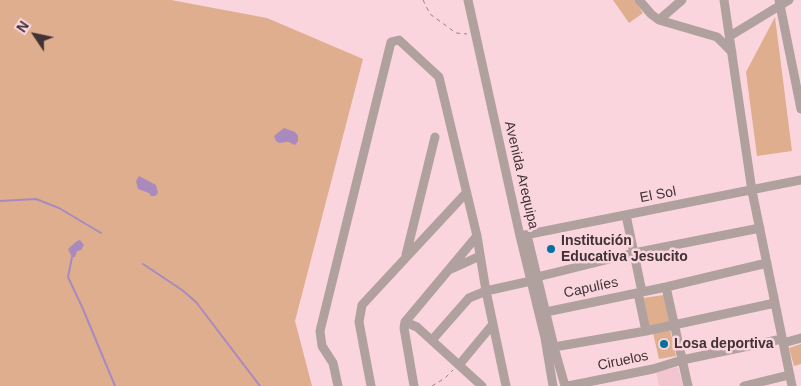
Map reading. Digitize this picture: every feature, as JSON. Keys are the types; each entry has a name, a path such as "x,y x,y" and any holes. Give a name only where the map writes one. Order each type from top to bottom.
{"street":[{"name":"Avenida Arequipa","path":"468,0 474,34 534,279 553,386"},
{"path":"639,0 659,20 717,37 732,52"},
{"path":"659,20 682,0"},
{"path":"724,0 752,190 792,386"},
{"path":"730,36 779,3 789,0"},
{"path":"779,3 801,109"},
{"path":"338,386 333,363 322,346 320,330 391,42 399,40 439,77 477,236 486,291 506,386"},
{"path":"406,256 435,137"},
{"name":"El Sol","path":"524,235 801,180"},
{"path":"371,386 359,322 362,305 466,193"},
{"path":"626,215 646,331"},
{"path":"432,340 469,298 486,291 634,253 760,228"},
{"path":"414,386 404,328 405,322 477,236"},
{"path":"447,271 480,256"},
{"name":"Capulíes","path":"546,312 666,287 767,263"},
{"path":"534,279 546,312 554,347 567,386"},
{"path":"666,287 688,386"},
{"path":"554,347 646,331 775,303"},
{"path":"405,322 417,327 482,386"},
{"path":"459,365 493,324"},
{"name":"Ciruelos","path":"567,386 653,369 682,360 801,338"},
{"path":"744,386 790,374"}],"path":[{"path":"423,0 430,14 456,33 474,34"},
{"path":"432,386 445,378 459,365"}],"shaded area":[{"path":"0,0 171,0 267,18 363,59 295,321 312,386 0,386"},
{"path":"613,0 634,0 643,13 629,23"},
{"path":"775,17 792,151 757,156 746,72"},
{"path":"284,128 295,132 298,136 298,141 295,145 276,141 274,136"},
{"path":"139,176 156,185 158,193 155,196 151,196 149,193 138,189 136,181"},
{"path":"80,240 84,245 81,250 77,251 75,257 72,257 68,249"},
{"path":"664,295 671,323 649,328 643,298"},
{"name":"Losa deportiva","path":"670,329 676,356 659,359 653,333"},
{"path":"801,344 801,364 794,366 789,348"},
{"path":"678,367 683,386 659,386 656,372"}],"waterway":[{"path":"0,201 36,199 59,208 101,233"},
{"path":"72,257 68,277 115,386"},
{"path":"143,264 182,290 196,302 260,386"}],"place":[{"name":"Institución Educativa Jesucito","path":"551,249"},
{"name":"Losa deportiva","path":"664,344"}]}
